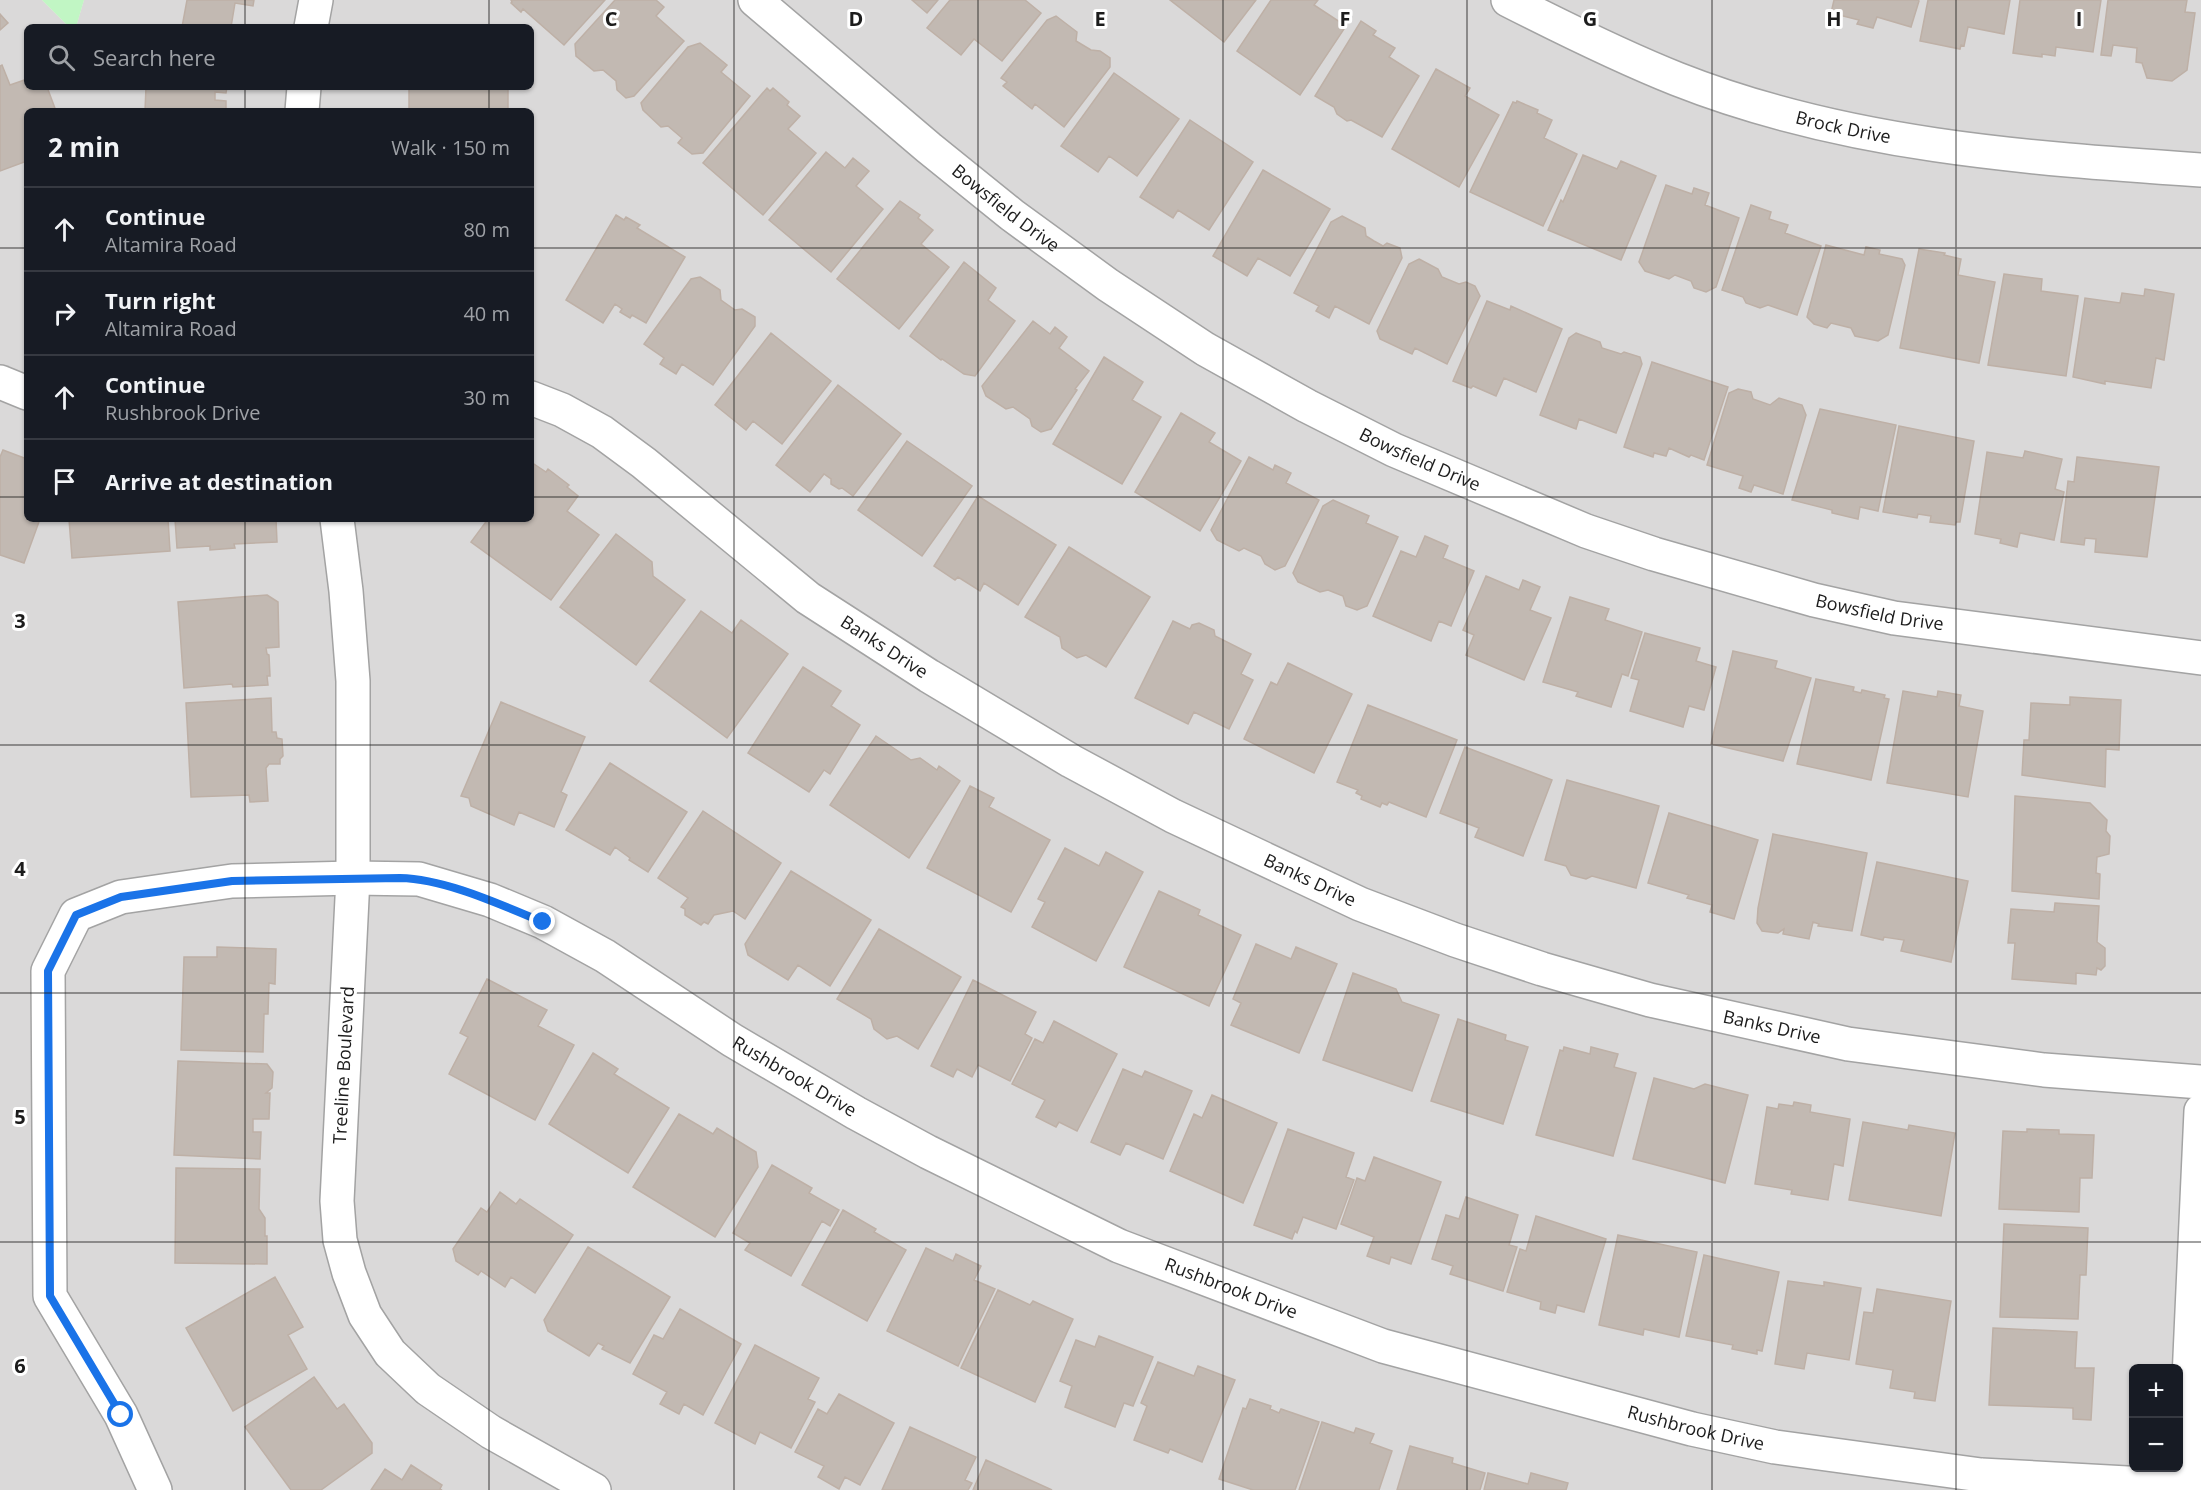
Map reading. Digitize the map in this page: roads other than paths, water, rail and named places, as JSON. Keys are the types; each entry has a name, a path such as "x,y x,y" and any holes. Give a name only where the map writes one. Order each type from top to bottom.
{"street":[{"path":"312,24 316,0"},
{"name":"Bowsfield Drive","path":"755,0 929,148 1012,215 1108,285 1205,349 1307,406 1394,450 1586,531 1675,561 1814,600 1894,618 2201,658"},
{"name":"Brock Drive","path":"1508,0 1676,79 1760,106 1842,127 1902,140 1969,150 2056,160 2201,170"},
{"path":"302,108 304,90"},
{"path":"0,382 24,392"},
{"name":"Banks Drive","path":"534,399 562,410 602,432 644,463 808,598 929,676 1071,761 1173,816 1360,904 1455,940 1542,969 1650,1000 1848,1044 2044,1070 2201,1082"},
{"name":"Treeline Boulevard","path":"337,522 353,681 353,878 337,1201 340,1240 349,1273 365,1315 390,1353 428,1389 491,1432 594,1490"},
{"name":"Rushbrook Drive","path":"155,1490 121,1415 50,1296 48,971 76,915 121,897 232,881 353,878 418,879 490,900 543,922 605,956 770,1062 928,1152 1119,1246 1383,1346 1692,1429 1775,1447 1981,1475 2190,1488"},
{"path":"2190,1488 2201,1111"}]}
